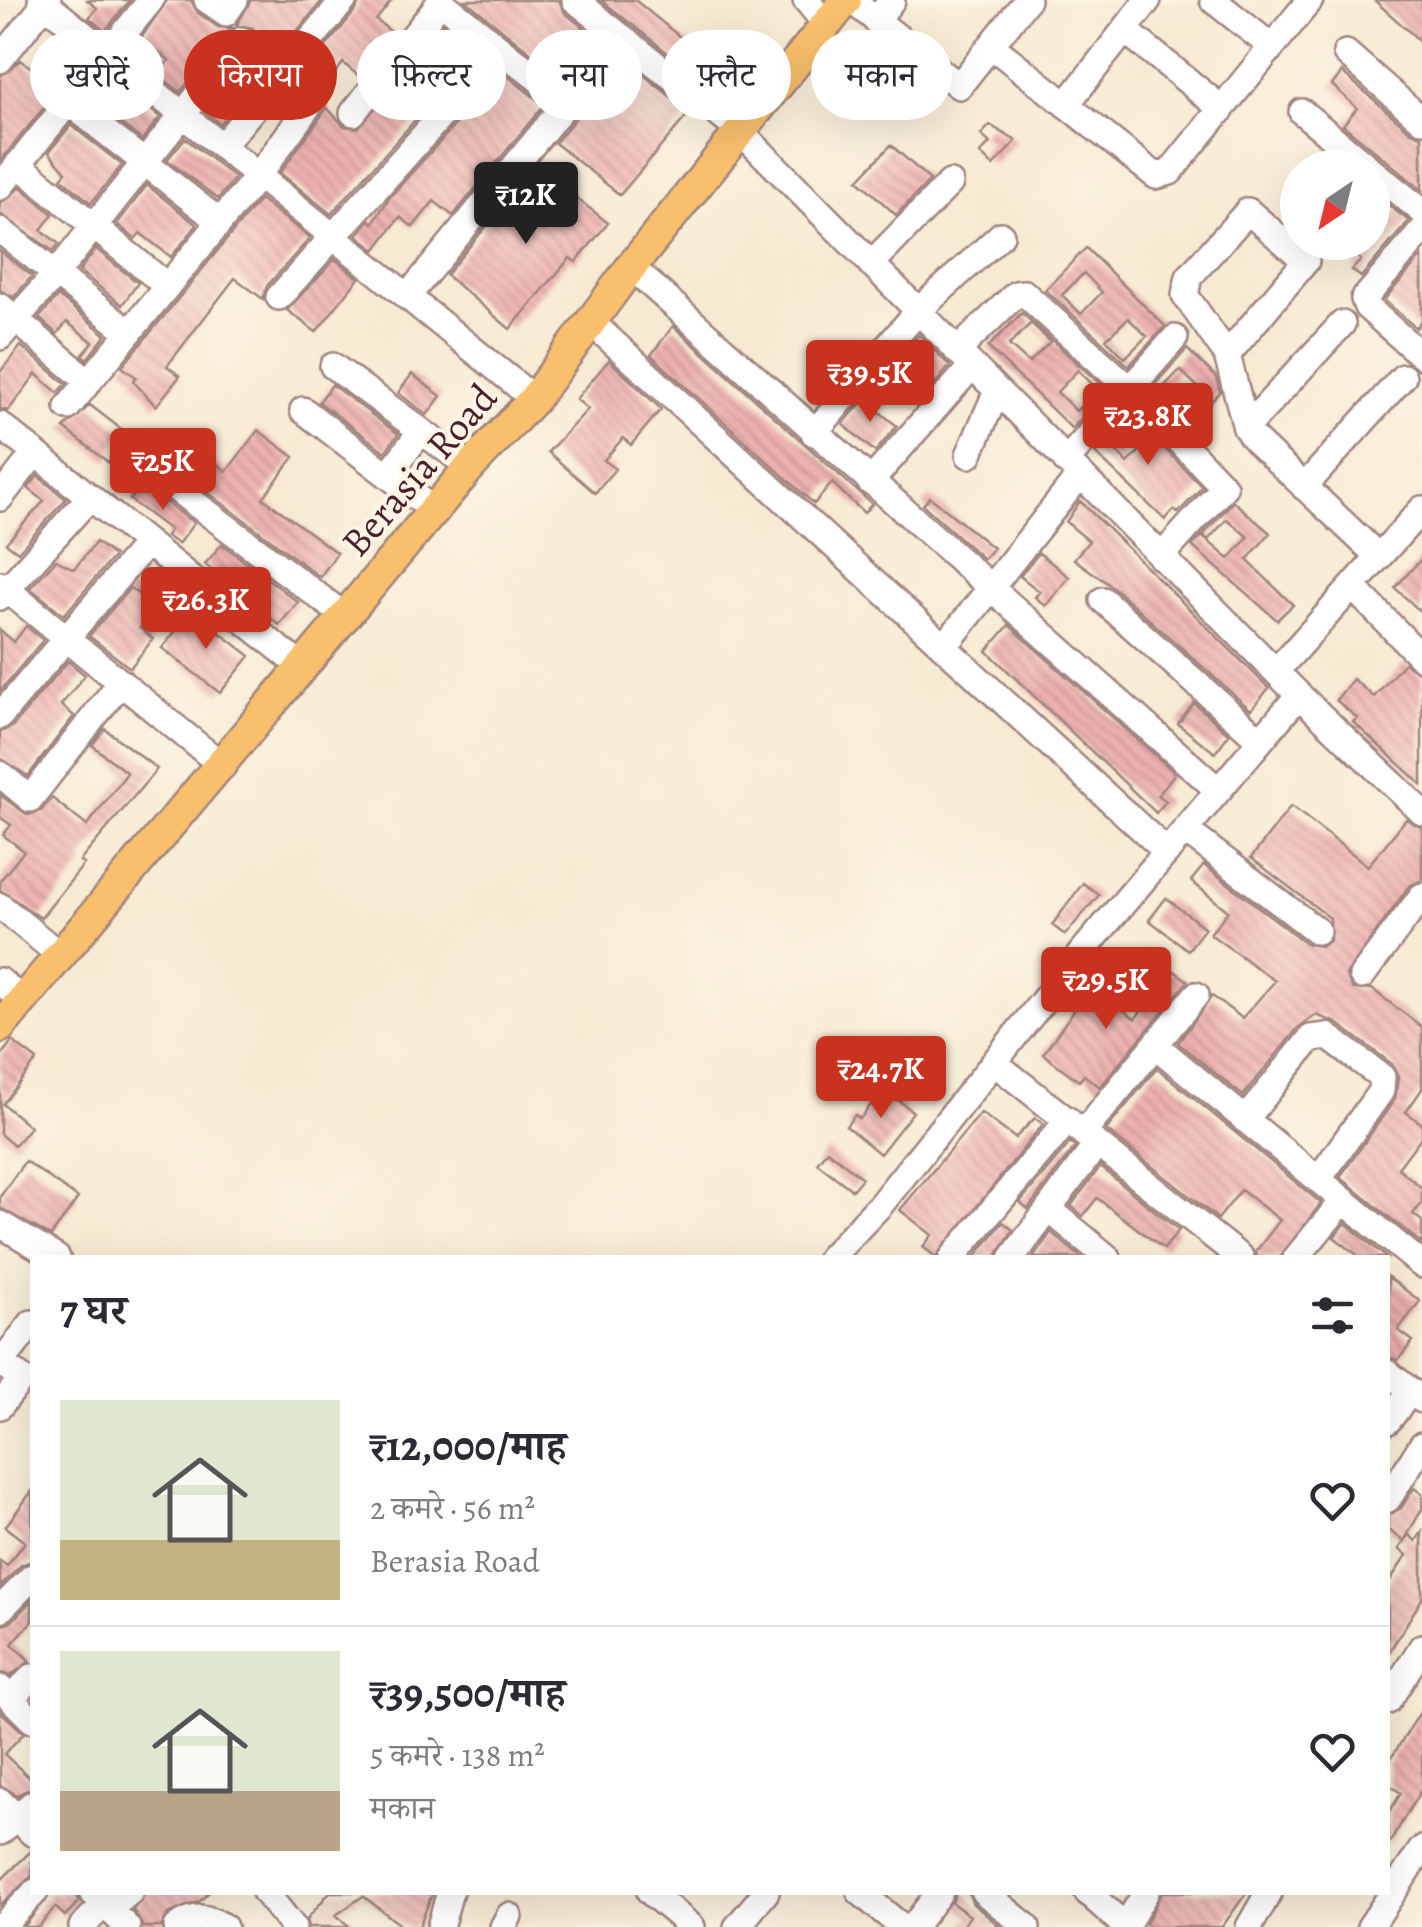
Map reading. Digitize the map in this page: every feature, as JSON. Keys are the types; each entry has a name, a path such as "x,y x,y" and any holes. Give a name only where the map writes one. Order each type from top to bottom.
{"main road":[{"name":"Berasia Road","path":"0,1027 11,991 60,955 223,766 470,467 534,399 632,266 848,0"}],"street":[{"path":"127,30 151,0"},
{"path":"207,0 226,13 234,0"},
{"path":"222,146 344,0"},
{"path":"353,113 440,0 477,30"},
{"path":"575,0 612,30"},
{"path":"806,0 826,24"},
{"path":"848,0 884,10 958,86 1028,0"},
{"path":"1066,105 1148,0"},
{"path":"1213,0 1272,47"},
{"path":"992,46 1156,176 1170,172 1310,0"},
{"path":"0,60 45,1 79,30"},
{"path":"1125,30 1222,109"},
{"path":"506,53 526,69"},
{"path":"642,54 741,132 1299,695 1422,812"},
{"path":"1346,54 1422,120"},
{"path":"164,100 534,399"},
{"path":"1302,112 1347,150"},
{"path":"88,382 5,320 54,275 183,115"},
{"path":"0,187 53,120"},
{"path":"91,120 220,222"},
{"path":"68,407 258,176 299,120"},
{"path":"279,296 437,120"},
{"path":"408,297 552,120"},
{"path":"18,164 167,286"},
{"path":"872,264 950,183"},
{"path":"1390,185 1422,211"},
{"path":"1227,355 1306,261 1248,211 1184,284 1185,296 1227,355 1246,428 1379,558"},
{"path":"0,230 129,332"},
{"path":"1419,347 1364,298 1422,231"},
{"path":"814,434 918,311 1001,235"},
{"path":"632,266 814,434 1218,790"},
{"path":"870,482 1016,294 1024,293 1131,390 1224,487 1161,556"},
{"path":"591,322 1167,852"},
{"path":"1246,428 1342,324"},
{"path":"944,646 1131,390 1176,338"},
{"path":"333,366 470,467"},
{"path":"1304,487 1403,377"},
{"path":"970,455 996,391"},
{"path":"303,410 436,512"},
{"path":"0,425 302,667"},
{"path":"389,474 421,430"},
{"path":"127,452 346,617"},
{"path":"0,498 35,453"},
{"path":"90,496 2,590 223,766"},
{"path":"1277,670 1422,510"},
{"path":"0,716 64,636 147,543"},
{"path":"1352,588 1417,642"},
{"path":"1104,600 1260,740"},
{"path":"0,774 30,799 121,682"},
{"path":"833,1255 881,1204 1299,695"},
{"path":"1185,830 1318,931"},
{"path":"1362,976 1422,896"},
{"path":"0,906 60,955"},
{"path":"955,1255 1000,1202 1083,1132 1196,995"},
{"path":"1245,1120 1311,1038 1327,1036 1382,1076 1381,1091 1318,1180"},
{"path":"1155,1045 1422,1265"},
{"path":"996,1064 1238,1255"},
{"path":"1014,1255 1050,1210 1083,1132"},
{"path":"1299,1255 1344,1201"},
{"path":"1000,1202 1034,1231"},
{"path":"1050,1210 1104,1255"},
{"path":"0,1224 52,1255"},
{"path":"0,1406 22,1378 1,1364 30,1328"},
{"path":"1390,1374 1416,1396 1390,1418"},
{"path":"1390,1497 1422,1445"},
{"path":"0,1610 30,1579"},
{"path":"1390,1699 1422,1647"},
{"path":"30,1677 5,1693 30,1718"},
{"path":"1422,1849 1393,1881 1422,1900"},
{"path":"1,1927 32,1895"},
{"path":"268,1895 293,1927"},
{"path":"440,1927 449,1895"},
{"path":"654,1895 692,1927"},
{"path":"737,1927 764,1895"},
{"path":"864,1895 902,1927"},
{"path":"913,1927 938,1895"},
{"path":"988,1895 1027,1927"},
{"path":"1090,1895 1125,1927 1144,1895"},
{"path":"1249,1927 1267,1895"},
{"path":"1370,1927 1386,1895"},
{"path":"82,1927 108,1908"},
{"path":"177,1927 187,1919 208,1917 224,1927"}],"building":[{"path":"87,0 130,0 106,30 89,18 97,8"},
{"path":"167,0 191,0 198,13 218,27 232,28 184,30 184,87 180,92 164,79 164,66 169,60 164,56 164,30 146,30"},
{"path":"251,0 323,0 298,30 254,30 237,25"},
{"path":"360,0 392,0 376,20 389,30 357,30 357,75 343,63 337,71 337,33"},
{"path":"465,0 559,0 565,13 587,30 526,30 526,49"},
{"path":"601,0 635,0 671,30 662,30 662,48"},
{"path":"1374,0 1422,0 1422,43"},
{"path":"21,60 30,67 30,120 34,120 0,161 0,76"},
{"path":"1342,72 1411,132 1422,136 1422,190 1390,164 1390,150 1373,150 1343,125 1357,108 1332,85"},
{"path":"642,73 662,90 662,120 683,120 620,195 555,143 574,120 642,120"},
{"path":"506,74 526,91 526,120 532,120 453,216 434,201 413,227 400,217 375,250 357,235 369,220 373,223 389,198 460,120 506,120"},
{"path":"337,119 344,126 358,128 365,120 415,120 331,214 280,173 318,120"},
{"path":"116,120 158,120 142,140"},
{"path":"71,125 122,165 91,203 61,178 66,172 49,152"},
{"path":"990,125 1016,141 993,166 980,154 990,143 981,135"},
{"path":"185,138 235,178 218,199 167,160"},
{"path":"891,145 930,180 896,215 858,180"},
{"path":"536,166 608,223 576,262 570,258 510,329 446,275"},
{"path":"147,185 197,225 171,257 140,233 135,239 117,224"},
{"path":"21,187 53,214 41,230 59,244 53,251 0,214 0,203"},
{"path":"260,199 310,238 267,286 263,299 235,278 167,366 180,376 156,406 133,381 136,377 122,367"},
{"path":"1390,206 1409,221 1390,243"},
{"path":"1086,248 1165,326 1129,366 1045,290","holes":["1084,273 1102,292 1081,314 1062,295","1128,318 1147,336 1125,358 1106,339"]},
{"path":"96,249 138,283 122,305 79,271"},
{"path":"0,251 32,276 14,297 0,290"},
{"path":"1422,256 1422,320 1416,328 1384,300"},
{"path":"335,259 359,278 316,332 287,310"},
{"path":"1361,260 1376,260 1361,277 1352,270"},
{"path":"58,296 106,335 87,359 82,355 93,342 67,322 57,334 39,318"},
{"path":"1022,313 1107,390 1072,429 988,347","holes":["1031,323 1050,342 1029,363 1009,345","1078,370 1097,389 1076,411 1057,392"]},
{"path":"673,326 872,504 864,513 832,483 814,504 651,355"},
{"path":"919,335 950,366 922,399 889,371"},
{"path":"21,346 66,384 58,393 36,374 8,411 0,409 0,372"},
{"path":"1187,349 1216,377 1220,392 1188,426 1152,388","holes":["1180,370 1200,389 1179,411 1159,392"]},
{"path":"609,360 661,409 631,445 623,438 604,460 615,469 595,493 548,452 588,409 576,399"},
{"path":"412,374 441,396 427,415 398,393"},
{"path":"332,385 398,434 385,452 319,402"},
{"path":"867,396 875,402 872,406 897,426 875,452 843,424"},
{"path":"90,405 130,436 115,442 109,463 64,428"},
{"path":"1130,413 1202,487 1178,513 1174,510 1165,520 1095,453","holes":["1130,422 1149,441 1128,463 1109,444"]},
{"path":"169,430 227,471 258,430 294,457 263,498 337,553 320,577 153,451"},
{"path":"38,476 66,499 18,552 6,543 44,501 28,488"},
{"path":"142,484 194,523 178,544 166,536 170,530 130,500"},
{"path":"930,497 993,548 983,559 923,505"},
{"path":"1080,501 1269,688 1251,710 1114,588 1074,559 1089,541 1066,522"},
{"path":"1233,501 1270,533 1247,560 1293,605 1277,620 1192,546 1202,536 1229,559 1248,537 1227,519 1208,540 1203,535"},
{"path":"96,542 114,556 64,615 30,588 56,560 74,569"},
{"path":"222,544 298,602 279,625 205,564"},
{"path":"1039,553 1069,577 1046,606 1035,597 1040,592 1020,576"},
{"path":"1422,558 1422,613 1395,588"},
{"path":"130,588 156,607 140,628 153,639 130,668 89,636"},
{"path":"192,611 250,656 220,693 162,648"},
{"path":"1009,625 1175,773 1158,795 1166,801 1156,813 987,651"},
{"path":"26,626 43,640 0,691 0,630 14,642"},
{"path":"68,661 85,675 61,705 74,716 28,776 0,758 0,732 12,727"},
{"path":"1404,663 1422,674 1422,785 1353,722 1357,718 1336,700 1353,679 1374,697"},
{"path":"1194,703 1229,734 1215,753 1178,724"},
{"path":"105,729 157,769 80,861 84,864 41,918 0,890 0,881 24,851 3,835 11,825 0,817 0,795 28,815 42,810 52,798 87,826 127,773 92,745"},
{"path":"1291,806 1368,866 1406,819 1422,828 1422,880 1409,886 1346,975 1353,989 1372,989 1422,1027 1422,1089 1406,1112 1422,1124 1422,1136 1398,1168 1422,1188 1422,1203 1413,1214 1422,1221 1422,1244 1340,1177 1395,1099 1398,1077 1392,1064 1337,1023 1316,1015 1298,1028 1243,1096 1178,1043 1212,996 1242,1018 1275,981 1210,934 1228,911 1191,881 1204,865 1307,944 1322,946 1330,940 1330,918 1251,858"},
{"path":"1083,883 1099,895 1065,935 1052,925"},
{"path":"1166,898 1205,928 1188,950 1149,920"},
{"path":"1173,970 1188,981 1100,1087 1084,1075 1079,1081 1043,1054 1091,986 1135,1019"},
{"path":"12,1041 37,1060 3,1104 30,1127 14,1146 0,1134 0,1057"},
{"path":"1157,1068 1321,1203 1282,1255 1257,1255 1280,1220 1241,1190 1218,1219 1106,1130"},
{"path":"884,1088 913,1112 880,1154 846,1126 855,1115 860,1119"},
{"path":"981,1113 1015,1138 1035,1118 1043,1124 938,1255 923,1247 932,1235 900,1210"},
{"path":"1070,1143 1075,1147 1028,1209 1020,1202"},
{"path":"827,1150 862,1178 852,1190 817,1163"},
{"path":"25,1161 78,1198 51,1236 0,1208 0,1197"},
{"path":"1100,1167 1179,1230 1164,1249 1097,1198 1083,1216 1071,1206"},
{"path":"1003,1222 1013,1230 998,1255 976,1255"},
{"path":"1346,1223 1383,1255 1357,1255 1334,1237"},
{"path":"1051,1232 1078,1255 1035,1255"},
{"path":"1390,1278 1420,1301 1398,1330 1413,1341 1398,1360 1390,1358"},
{"path":"1414,1488 1422,1494 1422,1509 1404,1541 1390,1530 1390,1514 1401,1508"},
{"path":"30,1494 30,1562 21,1565 0,1587 0,1561 7,1566 25,1542 5,1527"},
{"path":"1422,1532 1422,1599 1390,1651 1390,1580 1407,1555 1399,1549 1409,1535 1416,1541"},
{"path":"30,1602 30,1623 12,1644 30,1661 10,1676 0,1672 0,1626 11,1622"},
{"path":"1422,1709 1422,1788 1390,1843 1390,1811 1401,1793 1390,1785 1390,1760"},
{"path":"0,1711 24,1733 4,1754 30,1778 30,1789 17,1795 0,1785"},
{"path":"30,1852 30,1878 0,1905 0,1881"},
{"path":"49,1895 77,1895 79,1902 65,1916 55,1907 39,1927 24,1927"},
{"path":"144,1895 206,1895 199,1902 168,1914 161,1927 143,1927 133,1910"},
{"path":"327,1895 432,1895 419,1927 403,1927 363,1896 336,1915 350,1927 309,1927 307,1919"},
{"path":"955,1895 969,1895 973,1904 1001,1927 962,1927 970,1916 952,1903"},
{"path":"1160,1895 1245,1895 1222,1927 1146,1924"}]}
